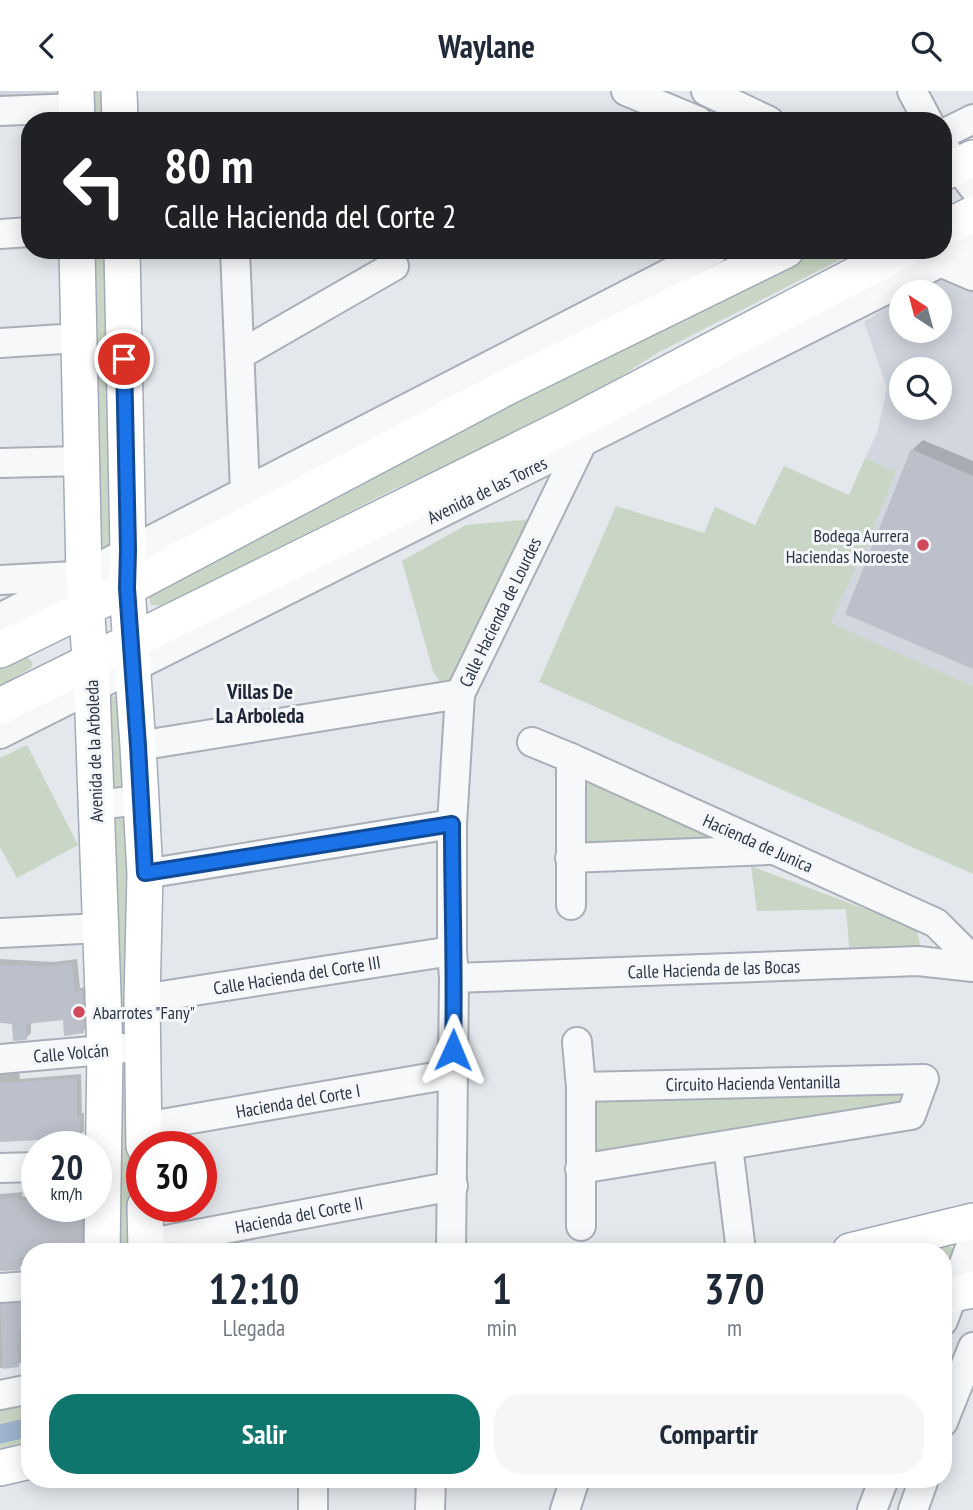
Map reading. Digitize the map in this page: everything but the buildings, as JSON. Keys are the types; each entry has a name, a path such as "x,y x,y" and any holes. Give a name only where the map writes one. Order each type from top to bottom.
{"main road":[{"path":"119,91 120,112"},
{"name":"Avenida de la Arboleda","path":"77,259 84,592 91,673 105,1052 101,1131"},
{"path":"122,259 127,588 145,873 142,999 144,1131"},
{"path":"0,650 84,592 127,588 507,387 768,259"},
{"name":"Avenida de las Torres","path":"0,706 91,673 131,654 886,259"},
{"path":"883,1243 973,1221"},
{"name":"Avenida de la Arboleda","path":"101,1222 102,1243"},
{"path":"145,1222 146,1243"},
{"path":"0,1468 21,1463"}],"street":[{"path":"626,91 676,112"},
{"path":"706,91 750,112"},
{"path":"912,91 923,112"},
{"path":"0,111 77,107"},
{"path":"952,130 973,119"},
{"path":"0,234 21,233"},
{"path":"954,233 973,276"},
{"path":"236,259 245,491"},
{"path":"0,618 84,592 128,550 696,259"},
{"name":"Avenida de las Torres","path":"131,654 582,443 908,259"},
{"path":"241,354 394,267"},
{"path":"0,343 78,338"},
{"name":"Calle Hacienda de Lourdes","path":"451,1243 452,824 460,694 582,443"},
{"path":"0,463 80,461"},
{"path":"0,580 84,592"},
{"name":"Avenida de las Torres","path":"0,734 91,673"},
{"path":"138,746 460,694"},
{"name":"Hacienda de Junica","path":"532,742 936,923 973,960"},
{"path":"571,758 571,905"},
{"path":"96,805 140,800"},
{"path":"145,873 452,824"},
{"path":"570,858 775,850"},
{"path":"918,961 930,943 936,923"},
{"path":"0,933 101,928"},
{"name":"Calle Hacienda de las Bocas","path":"453,965 918,961 973,967"},
{"name":"Calle Hacienda del Corte III","path":"142,999 453,965"},
{"path":"577,1042 581,1087 582,1226"},
{"name":"Calle Volcán","path":"0,1059 105,1052 143,1045"},
{"name":"Hacienda del Corte I","path":"173,1131 453,1074"},
{"name":"Circuito Hacienda Ventanilla","path":"581,1087 924,1079 911,1115 728,1146"},
{"path":"580,1169 728,1146 740,1243"},
{"path":"0,1168 21,1167"},
{"name":"Hacienda del Corte II","path":"171,1243 453,1186"},
{"path":"953,1300 973,1239"},
{"path":"0,1288 21,1287"},
{"path":"955,1410 973,1347"},
{"path":"0,1395 21,1391"},
{"path":"313,1488 313,1510"},
{"path":"430,1510 431,1488"},
{"path":"565,1510 573,1488"},
{"path":"873,1510 881,1488"},
{"path":"913,1510 921,1488"}],"shaded area":[{"path":"0,91 64,91 65,97 0,99"},
{"path":"937,274 950,280 928,280"},
{"path":"952,281 973,290 973,686 829,623 868,542 896,472 865,458 877,433 887,388 864,322 889,306 889,343 952,343"}],"green space":[{"path":"87,91 106,91 106,112 88,112"},
{"path":"90,259 110,259 117,542 96,548"},
{"path":"800,259 841,259 657,353 556,418 394,489 164,606 151,605 148,594 520,392 646,338"},
{"path":"865,458 896,472 868,542 830,623 973,686 973,874 539,682 616,506 704,533 715,507 755,525 784,466 849,495"},
{"path":"533,519 446,691 433,671 402,561 466,525"},
{"path":"26,656 33,663 31,668 0,686 0,667"},
{"path":"124,696 130,792 104,797 101,697"},
{"path":"27,745 78,845 17,878 0,847 0,758"},
{"path":"571,775 708,834 713,839 576,852"},
{"path":"130,811 132,1041 121,1042 104,813"},
{"path":"751,866 905,924 917,931 920,944 911,956 850,958 846,909 757,911"},
{"path":"130,1072 132,1131 126,1131 126,1222 134,1222 135,1243 116,1243 112,1073"},
{"path":"899,1092 900,1101 890,1111 588,1160 586,1097"},
{"path":"21,1403 21,1460 0,1466 0,1408"}],"waterway":[{"path":"0,1434 21,1429"}],"place":[{"name":"Bodega Aurrera Haciendas Noroeste","path":"923,545"},
{"name":"Abarrotes \"Fany\"","path":"79,1012"}],"district":[{"name":"Villas De La Arboleda","path":"260,703"}],"route":[{"path":"124,359 127,588 145,873 452,824 453,1050"}]}
